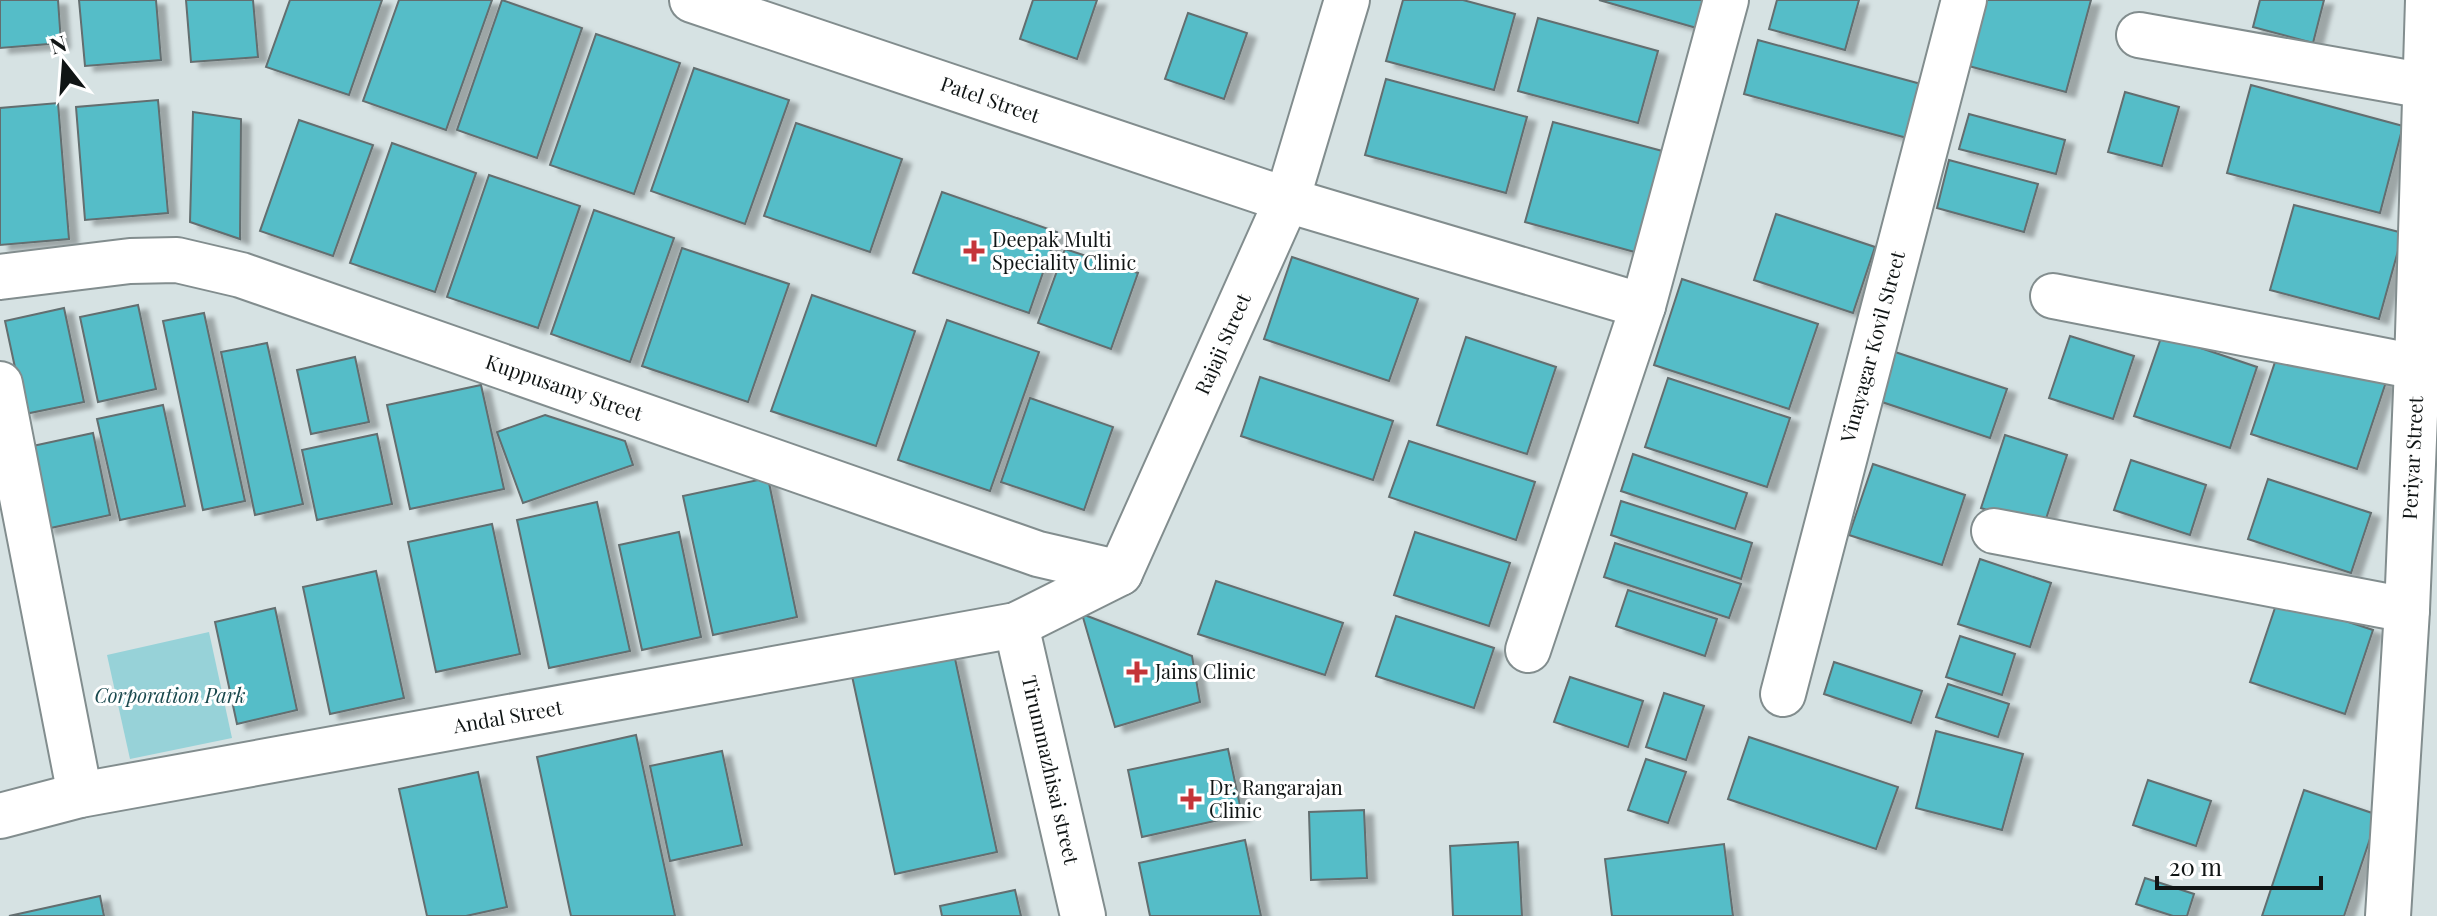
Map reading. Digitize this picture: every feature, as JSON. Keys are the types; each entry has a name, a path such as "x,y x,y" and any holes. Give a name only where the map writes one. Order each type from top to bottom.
{"street":[{"name":"Patel Street","path":"692,0 1287,200 1643,306"},
{"name":"Rajaji Street","path":"1120,573 1287,200 1347,0"},
{"path":"1528,650 1643,306 1726,0"},
{"name":"Vinayagar Kovil Street","path":"1783,694 1964,0"},
{"name":"Periyar Street","path":"2388,916 2407,610 2428,0"},
{"path":"2139,35 2426,86"},
{"name":"Kuppusamy Street","path":"0,277 130,261 177,260 241,275 1038,554 1120,573"},
{"path":"2053,296 2417,367"},
{"path":"0,384 80,795"},
{"path":"1994,531 2407,610"},
{"path":"1016,625 1120,573"},
{"name":"Andal Street","path":"0,816 80,795 1016,625"},
{"name":"Tirummazhisai street","path":"1016,625 1083,916"}],"green space":[{"name":"Corporation Park","path":"209,632 232,738 130,759 107,655"}],"building":[{"path":"0,0 58,0 61,43 0,48"},
{"path":"79,0 156,0 161,60 85,66"},
{"path":"186,0 253,0 258,57 191,62"},
{"path":"290,0 382,0 349,95 266,67"},
{"path":"399,0 492,0 446,130 363,101"},
{"path":"502,0 582,28 537,158 457,130"},
{"path":"1033,0 1097,0 1077,59 1020,39"},
{"path":"1403,0 1463,0 1515,14 1494,90 1386,61"},
{"path":"1599,0 1708,0 1700,29"},
{"path":"1777,0 1859,0 1845,50 1769,29"},
{"path":"1983,0 2091,0 2066,92 1965,65"},
{"path":"2260,0 2324,0 2313,43 2253,27"},
{"path":"1188,13 1247,33 1224,99 1165,79"},
{"path":"1538,18 1658,51 1638,123 1518,91"},
{"path":"596,34 680,63 634,194 550,165"},
{"path":"1758,40 1921,84 1907,138 1744,94"},
{"path":"694,68 789,100 745,224 651,191"},
{"path":"1386,79 1527,117 1506,193 1365,155"},
{"path":"2251,85 2403,126 2380,213 2227,173"},
{"path":"2125,92 2179,107 2162,166 2108,152"},
{"path":"158,100 168,213 85,220 76,107"},
{"path":"58,103 69,239 0,245 0,108"},
{"path":"193,112 241,119 240,239 190,222"},
{"path":"1969,114 2065,140 2056,174 1959,149"},
{"path":"299,120 373,145 333,256 260,231"},
{"path":"1553,122 1670,153 1642,254 1525,222"},
{"path":"796,123 902,159 870,252 764,216"},
{"path":"392,143 476,173 435,292 350,263"},
{"path":"1949,160 2038,184 2024,232 1937,208"},
{"path":"489,175 580,206 538,328 447,297"},
{"path":"942,192 1057,232 1029,313 913,273"},
{"path":"2294,205 2403,233 2379,319 2270,290"},
{"path":"594,210 674,238 630,362 551,334"},
{"path":"1776,214 1875,247 1853,313 1754,280"},
{"path":"682,248 789,284 748,402 642,366"},
{"path":"1065,249 1138,273 1111,349 1038,323"},
{"path":"1292,257 1418,299 1389,381 1264,339"},
{"path":"1682,279 1818,324 1789,409 1654,365"},
{"path":"812,295 915,331 876,446 771,411"},
{"path":"138,305 156,389 98,402 80,317"},
{"path":"64,308 84,402 25,414 5,321"},
{"path":"204,313 245,501 203,510 163,321"},
{"path":"947,320 1039,352 990,491 898,460"},
{"path":"2162,335 2257,367 2230,448 2134,416"},
{"path":"2070,336 2134,356 2113,419 2049,398"},
{"path":"1466,337 1556,367 1527,454 1437,425"},
{"path":"267,343 303,504 255,515 221,352"},
{"path":"2280,347 2386,382 2357,469 2251,434"},
{"path":"1889,350 2007,389 1990,438 1873,399"},
{"path":"355,357 369,422 311,434 297,370"},
{"path":"1260,377 1393,421 1373,480 1241,436"},
{"path":"1668,378 1790,418 1767,487 1645,447"},
{"path":"481,385 504,489 410,509 387,405"},
{"path":"1030,398 1113,427 1084,510 1001,482"},
{"path":"163,405 185,506 120,520 97,419"},
{"path":"545,415 625,441 633,465 523,503 497,432"},
{"path":"93,433 110,515 46,529 28,447"},
{"path":"377,434 392,504 317,520 302,450"},
{"path":"2005,435 2067,455 2043,528 1981,508"},
{"path":"1409,441 1535,482 1516,540 1389,497"},
{"path":"1633,454 1747,493 1735,529 1621,491"},
{"path":"2131,460 2206,485 2190,535 2114,510"},
{"path":"1873,464 1965,495 1942,565 1849,535"},
{"path":"768,478 797,617 713,635 683,496"},
{"path":"2268,479 2371,513 2351,573 2248,539"},
{"path":"1621,501 1752,543 1741,579 1611,535"},
{"path":"597,502 630,651 549,668 517,520"},
{"path":"492,524 520,654 436,672 408,542"},
{"path":"679,532 701,637 642,650 619,545"},
{"path":"1415,532 1510,563 1489,626 1394,595"},
{"path":"1615,543 1741,584 1729,618 1604,577"},
{"path":"1980,559 2051,583 2030,647 1958,624"},
{"path":"376,571 404,698 330,714 303,587"},
{"path":"1216,581 1343,623 1325,675 1198,634"},
{"path":"1628,590 1717,619 1705,656 1616,626"},
{"path":"2278,599 2373,630 2345,714 2250,682"},
{"path":"275,608 297,710 237,724 215,622"},
{"path":"1082,614 1192,656 1200,702 1115,727"},
{"path":"1396,616 1494,648 1474,708 1376,676"},
{"path":"1960,636 2015,654 2002,695 1946,677"},
{"path":"954,654 997,852 895,874 852,676"},
{"path":"1834,662 1922,691 1911,723 1824,694"},
{"path":"1570,677 1643,701 1628,747 1554,722"},
{"path":"1948,684 2009,704 1998,737 1936,717"},
{"path":"1664,693 1704,706 1686,760 1646,747"},
{"path":"1936,731 2023,754 2002,830 1916,808"},
{"path":"636,735 675,916 571,916 537,757"},
{"path":"1749,737 1898,787 1876,849 1728,799"},
{"path":"1228,749 1242,815 1142,837 1128,770"},
{"path":"722,751 742,845 670,861 650,766"},
{"path":"1646,759 1686,772 1668,823 1628,810"},
{"path":"478,772 507,907 466,916 427,916 399,789"},
{"path":"2148,780 2211,801 2196,846 2133,825"},
{"path":"2304,790 2378,815 2344,916 2262,916"},
{"path":"1364,810 1367,878 1311,880 1309,812"},
{"path":"1245,840 1261,916 1150,916 1139,863"},
{"path":"1518,842 1522,916 1453,916 1450,846"},
{"path":"1724,844 1733,916 1612,916 1605,859"},
{"path":"2145,878 2194,894 2187,916 2173,916 2136,904"},
{"path":"1015,890 1021,916 942,916 940,906"},
{"path":"100,896 104,916 9,916"}],"place":[{"name":"Deepak Multi Speciality Clinic","path":"974,251"},
{"name":"Jains Clinic","path":"1137,672"},
{"name":"Dr. Rangarajan Clinic","path":"1191,799"}]}
